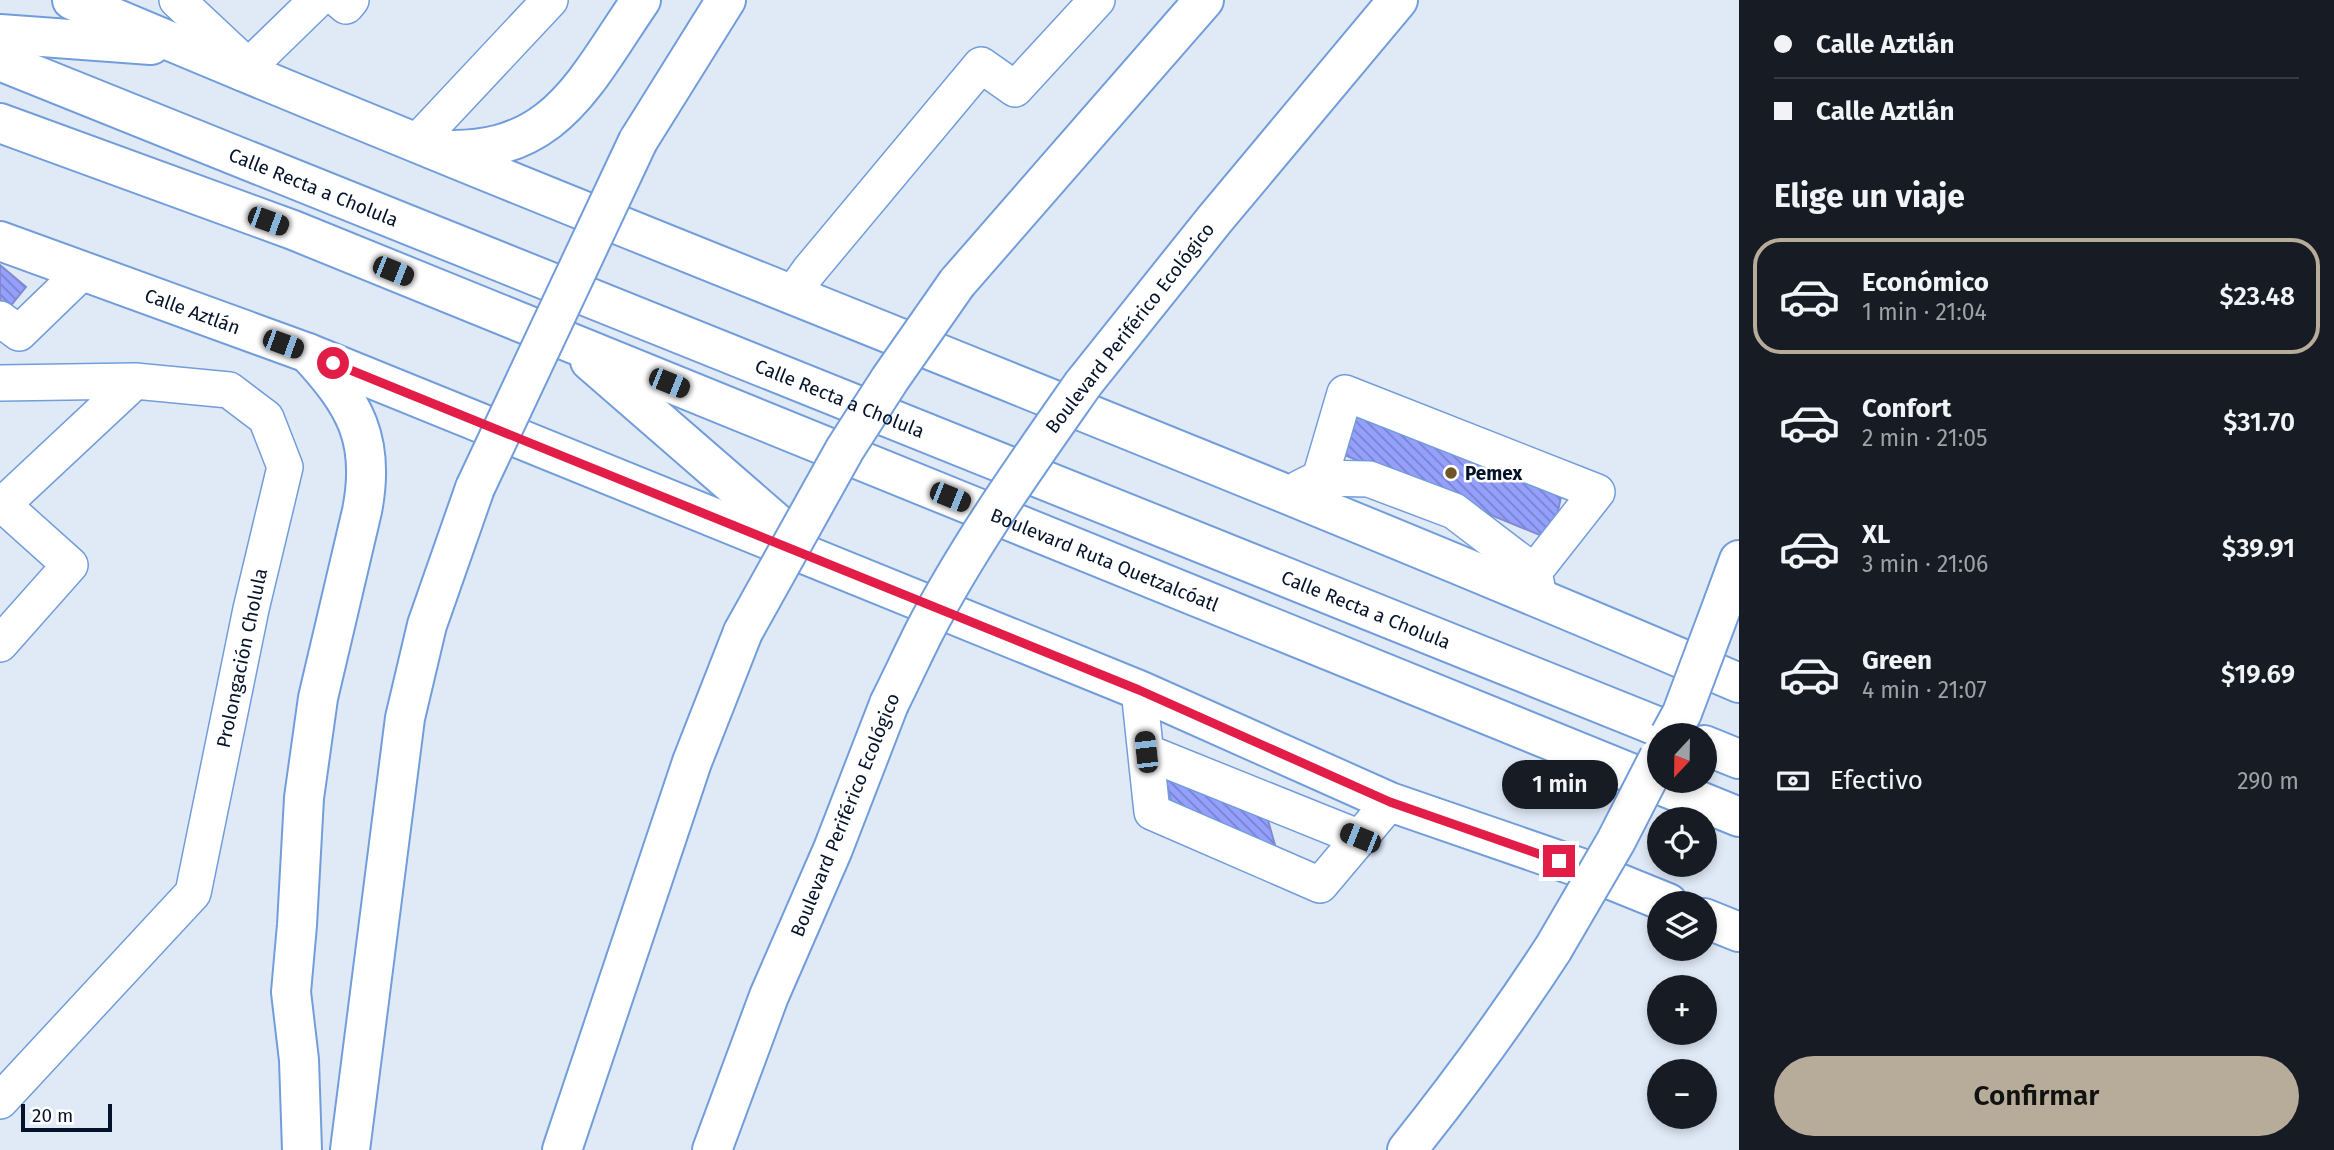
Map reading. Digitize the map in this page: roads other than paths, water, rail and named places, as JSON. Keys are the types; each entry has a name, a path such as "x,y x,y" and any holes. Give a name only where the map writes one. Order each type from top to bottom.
{"main road":[{"path":"72,0 792,295 1304,486 1380,531 1536,585 1739,683"},
{"path":"424,146 457,151 483,149 508,143 551,120 584,86 641,0"},
{"path":"350,1150 405,718 427,625 475,488 638,141 726,0"},
{"path":"562,1150 692,762 743,632 845,449 957,283 1204,0"},
{"name":"Boulevard Periférico Ecológico","path":"712,1150 769,996 833,849 889,704 925,630 969,555 1005,497 1083,384 1214,219 1398,0"},
{"path":"0,34 185,48"},
{"name":"Calle Recta a Cholula","path":"0,61 1649,723"},
{"name":"Boulevard Ruta Quetzalcóatl","path":"0,123 293,230 1739,817"},
{"name":"Calle Aztlán","path":"0,240 308,353 1139,690 1390,802 1584,869 1647,894"},
{"path":"568,342 820,561"},
{"path":"302,1150 299,1060 291,992 298,925 304,798 318,698 362,511 367,465 362,433 353,414 342,395 308,353"},
{"path":"1677,723 1739,560"},
{"path":"1717,750 1739,759"},
{"path":"1407,1150 1516,1007 1616,841 1647,780"},
{"path":"1717,923 1739,932"}],"street":[{"path":"177,0 253,74 317,0"},
{"path":"339,0 346,6 351,0"},
{"path":"424,146 550,0"},
{"path":"792,295 809,271 981,65 1015,89 1097,0"},
{"path":"0,319 19,333 82,272"},
{"path":"0,644 70,565 12,513 9,505 12,496 135,380"},
{"name":"Prolongación Cholula","path":"0,1101 192,893 251,609 285,467 266,418 229,390 135,380 6,390"},
{"path":"1345,393 1597,492 1536,585 1454,511 1406,493 1369,480 1304,486 1345,393"},
{"path":"1380,531 1406,493"},
{"path":"1139,690 1152,812 1320,885 1390,802"},
{"path":"1146,752 1360,838"}],"place":[{"name":"Pemex","path":"1451,473"}]}
